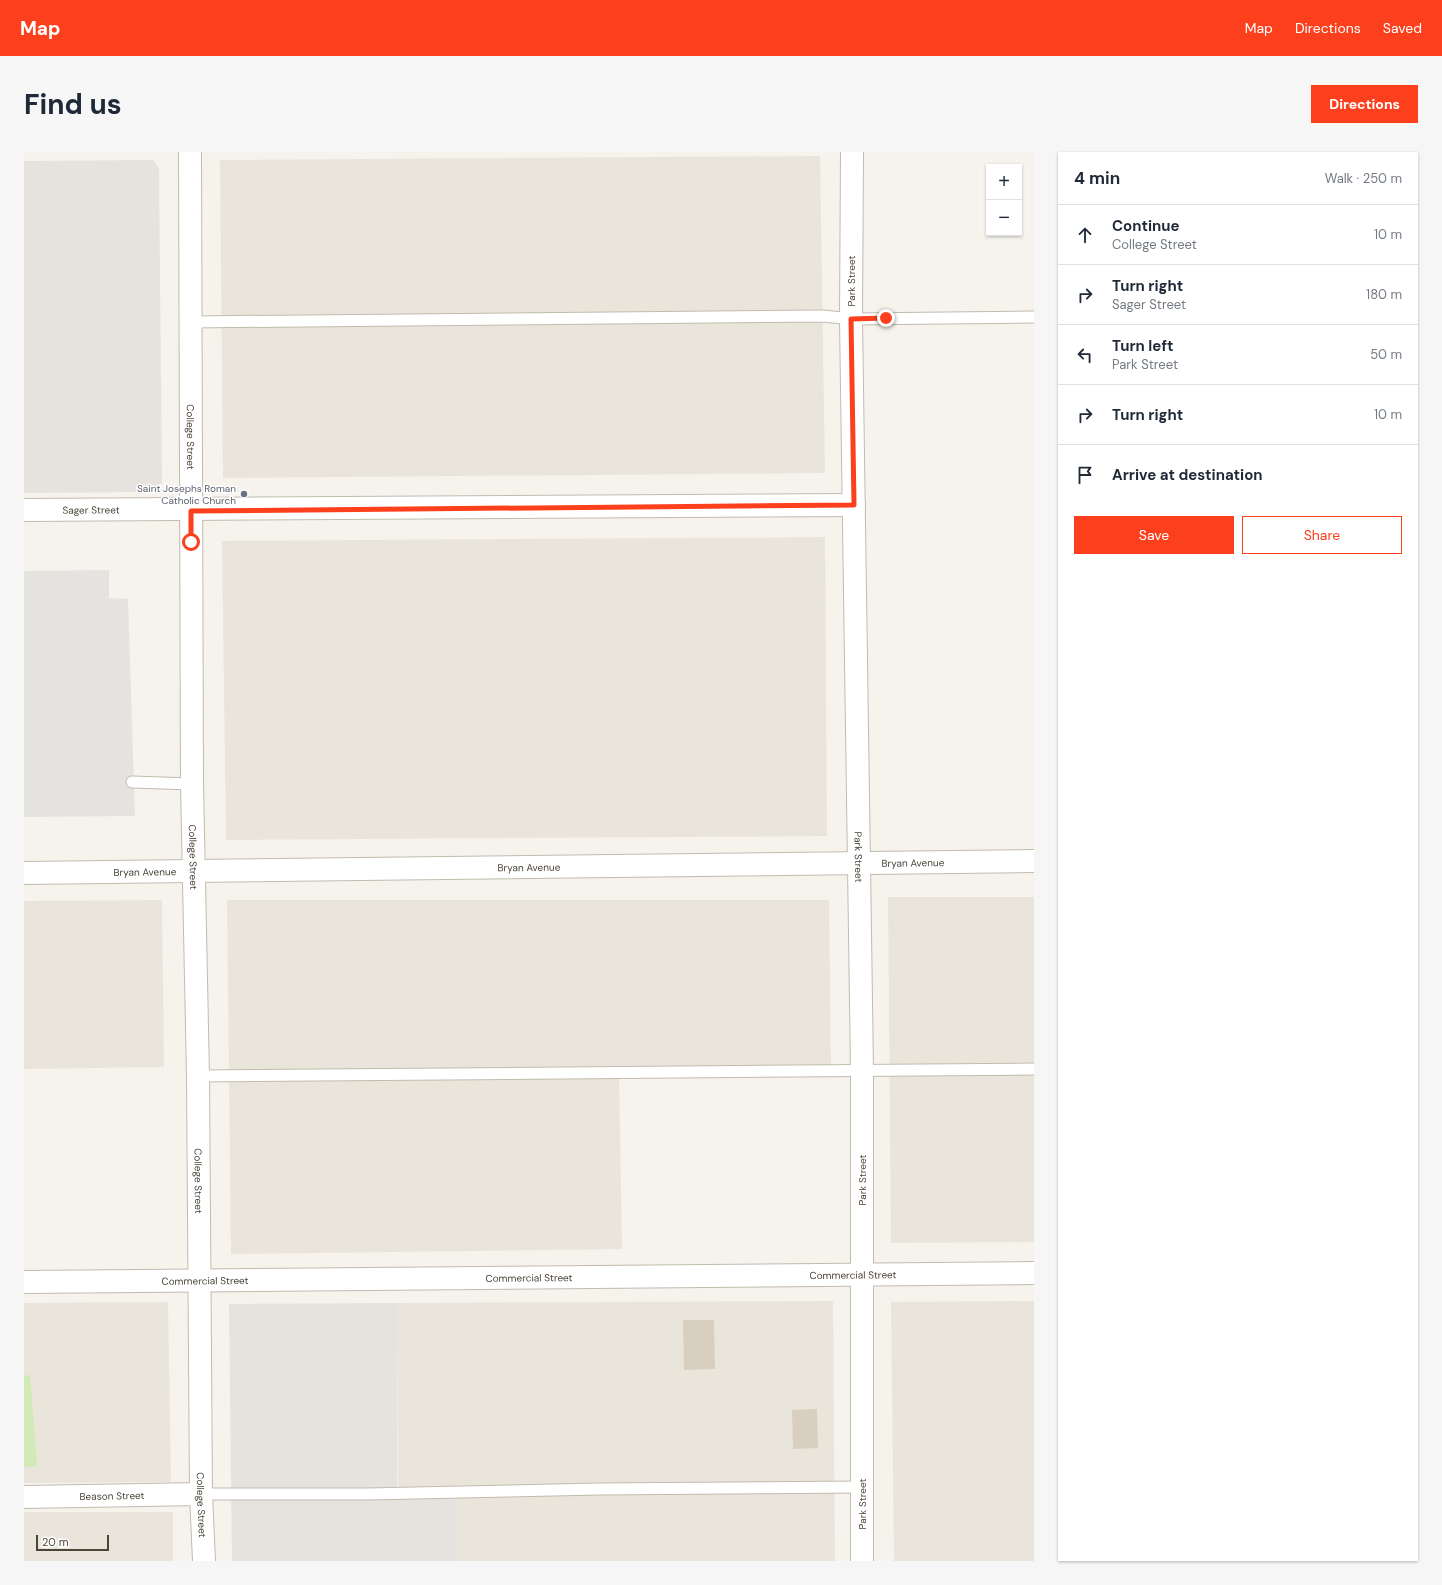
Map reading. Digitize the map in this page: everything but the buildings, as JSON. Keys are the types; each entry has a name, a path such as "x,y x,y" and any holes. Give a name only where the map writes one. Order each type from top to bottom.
{"street":[{"name":"College Street","path":"190,152 192,784 198,1076 198,1280 201,1494 204,1561"},
{"name":"Park Street","path":"852,152 851,319 862,1070 862,1561"},
{"name":"Sager Street","path":"24,510 191,511 854,505"},
{"name":"Bryan Avenue","path":"24,873 1034,861"},
{"name":"Commercial Street","path":"24,1282 1034,1273"},
{"name":"Beason Street","path":"24,1497 201,1494"}],"lane":[{"path":"190,322 822,316 851,319 1034,317"},
{"path":"132,782 192,784"},
{"path":"198,1076 1034,1069"},
{"path":"201,1494 368,1494 592,1489 862,1487"}],"shaded area":[{"path":"820,156 825,473 223,478 220,160"},
{"path":"153,160 159,169 162,483 145,492 24,493 24,161"},
{"path":"825,537 827,836 226,840 222,541"},
{"path":"109,570 109,598 128,599 135,816 24,817 24,571"},
{"path":"888,897 1034,897 1034,1242 891,1243"},
{"path":"162,900 164,1067 24,1069 24,901"},
{"path":"227,900 829,900 831,1070 619,1072 622,1249 231,1254"},
{"path":"833,1301 835,1561 458,1561 457,1492 398,1494 398,1303"},
{"path":"1034,1301 1034,1561 894,1561 891,1302"},
{"path":"168,1302 171,1482 24,1483 24,1303"},
{"path":"398,1303 397,1494 457,1492 458,1561 232,1561 229,1304"},
{"path":"24,1512 173,1512 173,1561 24,1561"}],"green space":[{"path":"30,1374 37,1466 24,1467 24,1377"}],"place":[{"name":"Saint Josephs Roman Catholic Church","path":"244,494"}],"route":[{"path":"191,542 191,511 854,505 851,319 886,318"}]}
